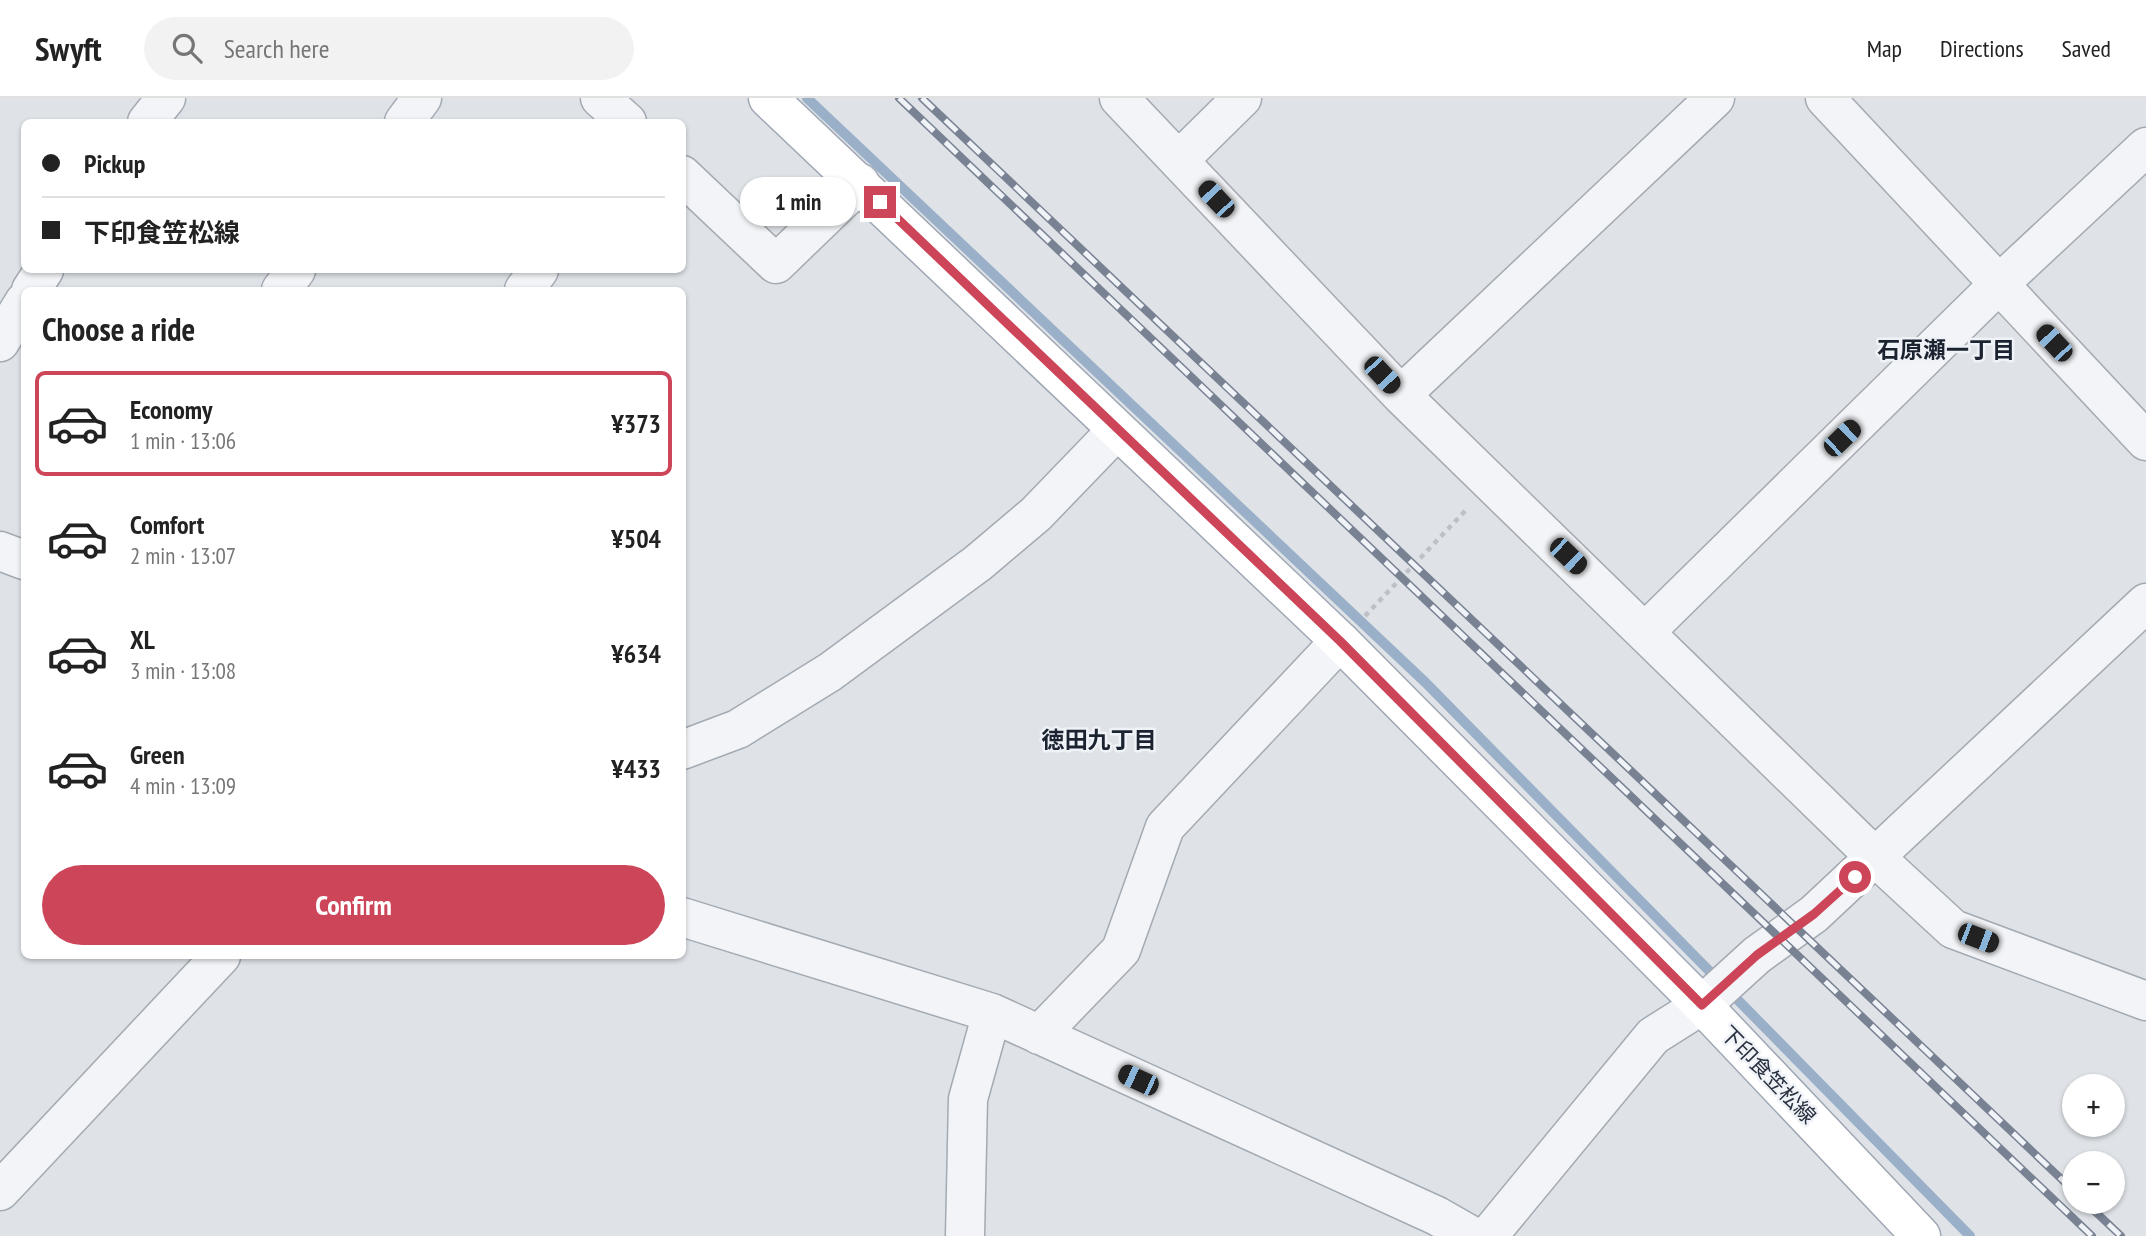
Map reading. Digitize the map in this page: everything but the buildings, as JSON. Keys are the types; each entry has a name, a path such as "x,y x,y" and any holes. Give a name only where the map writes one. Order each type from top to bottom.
{"main road":[{"name":"下印食笠松線","path":"768,98 1340,641 1708,999 1921,1236"}],"street":[{"path":"149,119 166,98"},
{"path":"406,119 422,98"},
{"path":"600,98 624,119"},
{"path":"1119,98 1401,395 1876,858 1954,929 2146,1001"},
{"path":"1179,160 1242,98"},
{"path":"1401,395 1715,98"},
{"path":"1825,98 2146,441"},
{"path":"1646,631 1999,284 2146,147"},
{"path":"686,179 776,264 860,183"},
{"path":"0,342 21,307"},
{"path":"686,748 738,729 830,672 988,555 1036,514 1117,430"},
{"path":"0,551 21,559"},
{"path":"1488,1236 1653,1037 1708,999 1757,955 1814,914 2146,603"},
{"path":"1039,1035 1121,950 1165,827 1340,641"},
{"path":"686,918 992,1013 1424,1211 1472,1236"},
{"path":"0,1191 217,959"},
{"path":"965,1236 968,1099 992,1013"}],"path":[{"path":"1340,641 1491,482"}],"waterway":[{"path":"807,98 1426,683 1970,1236"}],"railway":[{"path":"899,98 2092,1236"},
{"path":"922,98 2062,1180"},
{"path":"2098,1214 2121,1236"}],"district":[{"name":"石原瀬一丁目","path":"1946,350"},
{"name":"徳田九丁目","path":"1099,740"}],"route":[{"path":"880,202 1340,641 1702,1005 1757,955 1814,914 1855,877"}]}
